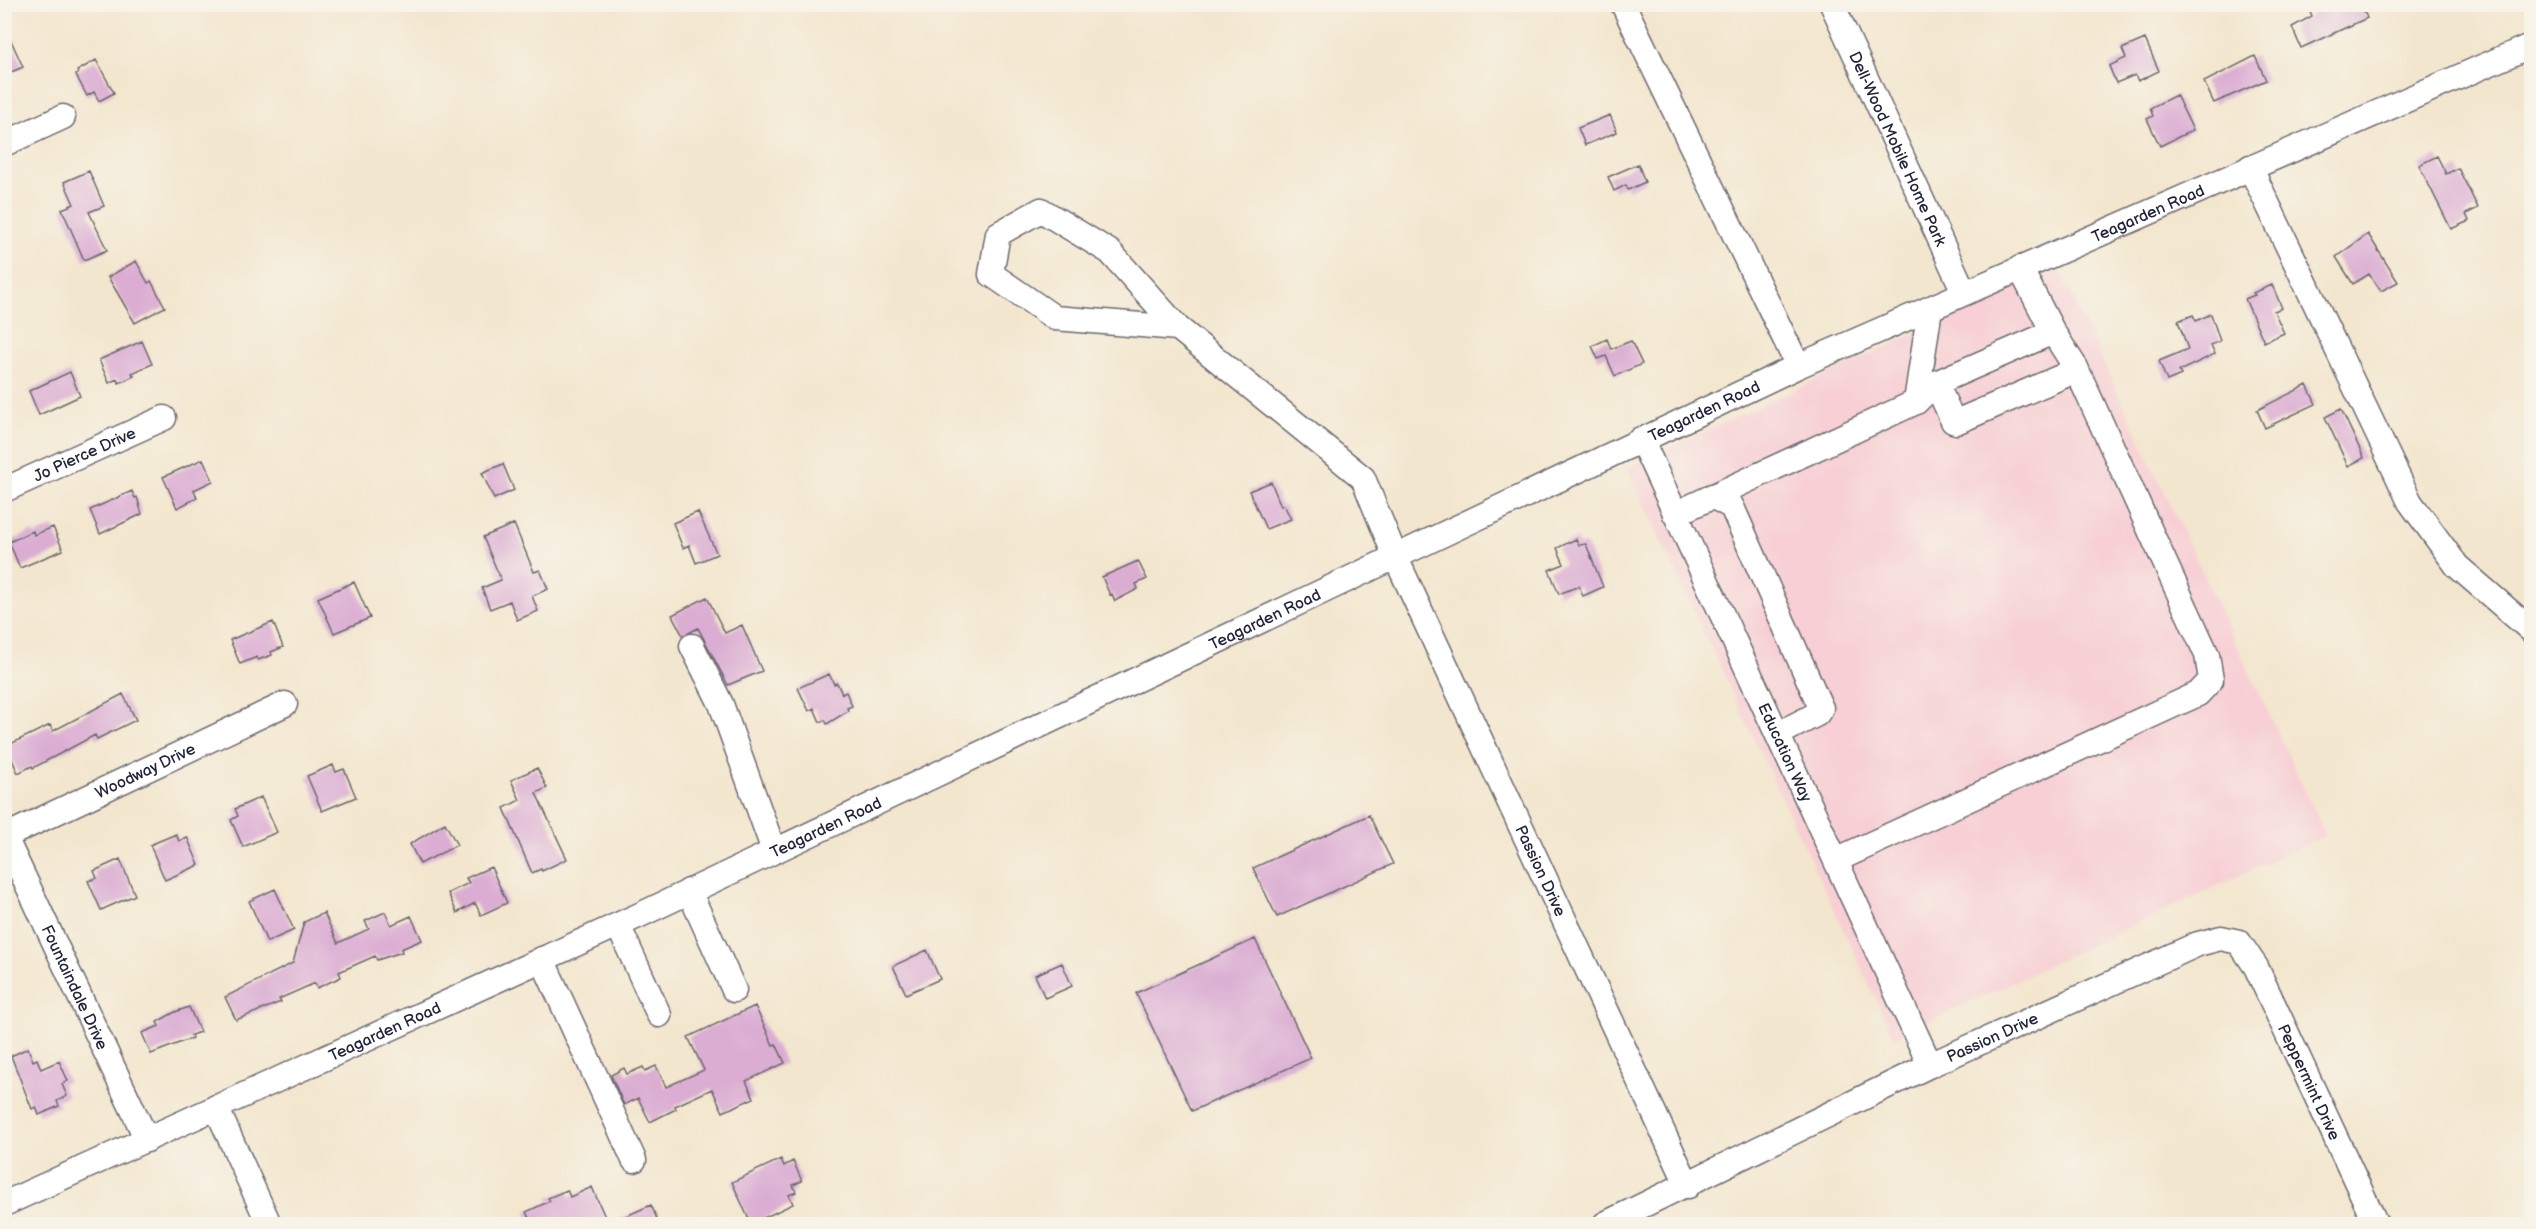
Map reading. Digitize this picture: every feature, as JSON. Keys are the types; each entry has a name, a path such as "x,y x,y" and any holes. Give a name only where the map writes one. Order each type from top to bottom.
{"street":[{"path":"1623,4 1798,366"},
{"name":"Dell-Wood Mobile Home Park","path":"1832,4 1964,292"},
{"name":"Teagarden Road","path":"4,1204 618,925 1798,366 2532,45"},
{"path":"4,144 63,117"},
{"path":"2250,167 2410,502 2457,566 2532,631"},
{"name":"Passion Drive","path":"1178,328 1055,318 991,274 998,234 1041,210 1110,252 1178,328 1363,478 1395,556 1688,1186"},
{"path":"1836,860 2198,694 2211,680 2207,655 2076,368 2053,332 2020,268"},
{"path":"1916,402 1930,308"},
{"path":"1675,514 1916,402 1936,383 2053,332"},
{"path":"1936,383 1953,421 1956,422 2063,376 2076,368"},
{"name":"Jo Pierce Drive","path":"4,490 164,418"},
{"name":"Education Way","path":"1641,439 1930,1065"},
{"path":"1712,496 1732,507 1821,708 1817,714 1778,734"},
{"path":"692,646 721,704 774,851"},
{"name":"Woodway Drive","path":"5,836 285,704"},
{"name":"Fountaindale Drive","path":"5,836 147,1140"},
{"path":"689,891 734,990"},
{"path":"618,925 659,1015"},
{"name":"Passion Drive","path":"1605,1224 1688,1186 1930,1065 2198,944 2221,938 2239,942"},
{"name":"Peppermint Drive","path":"2239,942 2256,967 2376,1224"},
{"path":"542,958 634,1160"},
{"path":"216,1107 269,1224"}],"shaded area":[{"path":"2058,266 2326,835 1894,1038 1627,468"}],"building":[{"path":"2307,4 2361,4 2367,18 2301,48 2292,27 2312,16"},
{"path":"4,25 23,67 4,75"},
{"path":"2145,39 2159,71 2138,81 2135,75 2116,83 2109,66 2126,58 2122,49"},
{"path":"2255,56 2266,80 2214,103 2204,82"},
{"path":"96,60 114,93 99,101 94,92 87,96 76,75 77,71"},
{"path":"2176,95 2193,130 2160,146 2147,119 2153,116 2150,108"},
{"path":"1610,115 1617,132 1585,145 1578,128"},
{"path":"2437,156 2446,174 2458,168 2478,208 2466,214 2469,221 2451,229 2419,165"},
{"path":"1638,164 1645,182 1628,190 1626,185 1614,191 1608,177"},
{"path":"89,171 104,206 89,212 107,250 84,260 62,209 74,204 64,182"},
{"path":"2368,234 2398,282 2381,291 2369,274 2353,284 2336,257"},
{"path":"136,261 148,283 151,281 165,307 135,323 108,277"},
{"path":"2272,285 2282,308 2274,311 2284,333 2264,342 2245,299"},
{"path":"2211,314 2220,341 2211,345 2215,354 2179,371 2181,375 2167,381 2159,361 2188,349 2178,321 2193,315 2196,321"},
{"path":"1607,339 1611,349 1631,341 1642,364 1615,376 1606,356 1598,359 1592,346"},
{"path":"142,341 152,364 132,373 134,376 119,383 117,379 109,383 99,360"},
{"path":"70,372 80,396 39,415 29,391"},
{"path":"2307,385 2316,404 2265,428 2257,410"},
{"path":"2341,409 2364,458 2348,466 2325,417"},
{"path":"203,459 213,481 194,490 197,498 177,508 163,477"},
{"path":"503,464 514,490 494,499 482,473"},
{"path":"1271,482 1281,506 1284,505 1291,519 1266,529 1249,491"},
{"path":"132,491 135,498 137,497 142,514 100,534 90,510"},
{"path":"698,512 717,554 696,563 689,545 683,548 673,523"},
{"path":"514,524 534,572 540,570 548,589 532,596 538,611 517,620 510,601 490,609 482,588 501,580 483,537"},
{"path":"53,527 63,550 20,568 9,542 33,531 34,535"},
{"path":"1576,539 1579,545 1586,544 1603,587 1583,596 1579,586 1559,594 1549,570 1564,564 1557,548"},
{"path":"1138,561 1147,579 1136,584 1138,589 1115,601 1102,577"},
{"path":"354,582 370,618 334,633 318,598"},
{"path":"707,597 725,633 742,625 762,671 728,685 698,628 683,636 672,615"},
{"path":"273,622 283,647 271,652 272,655 258,660 257,657 240,664 230,640"},
{"path":"829,674 834,684 837,683 842,694 846,692 852,706 827,724 825,720 820,722 814,708 809,711 798,688"},
{"path":"123,694 136,720 97,739 95,735 33,768 32,766 18,773 6,746 50,725 53,731"},
{"path":"333,765 336,772 344,769 356,797 322,811 307,776"},
{"path":"537,768 547,788 536,793 567,859 542,871 541,869 532,873 504,808 520,800 511,780"},
{"path":"261,797 277,832 243,847 231,820 238,816 235,809"},
{"path":"1369,815 1393,864 1277,917 1253,868"},
{"path":"445,823 457,845 420,864 410,844"},
{"path":"176,834 179,841 187,837 199,865 165,880 150,845"},
{"path":"120,859 135,895 101,910 88,881 97,878 94,871"},
{"path":"491,867 507,903 481,915 475,903 457,913 448,893 469,883 466,878"},
{"path":"275,889 294,930 267,942 249,901"},
{"path":"385,912 391,925 411,916 422,940 401,949 402,952 377,960 375,956 339,972 341,977 317,988 315,983 279,999 281,1002 236,1020 225,997 293,963 304,922 324,913 338,943 369,929 365,921"},
{"path":"1255,939 1311,1058 1192,1111 1136,993"},
{"path":"927,950 940,979 906,994 893,966"},
{"path":"1062,963 1072,986 1045,998 1035,975"},
{"path":"755,1006 773,1045 776,1044 785,1063 746,1081 754,1098 723,1112 712,1089 675,1106 676,1109 650,1122 638,1098 624,1105 611,1075 624,1068 627,1074 643,1067 645,1071 656,1066 666,1087 704,1070 688,1037"},
{"path":"189,1007 200,1032 191,1035 192,1038 151,1054 142,1033 159,1026 157,1022 175,1012"},
{"path":"28,1048 33,1061 37,1059 41,1069 59,1061 68,1081 62,1084 67,1096 57,1101 59,1106 39,1115 36,1107 32,1109 11,1056"},
{"path":"781,1159 784,1166 793,1161 802,1181 793,1185 796,1192 789,1195 793,1204 751,1224 732,1182"},
{"path":"592,1187 608,1224 532,1224 526,1212 550,1201 548,1198 567,1190 570,1197"},
{"path":"651,1205 659,1224 608,1224"}]}
